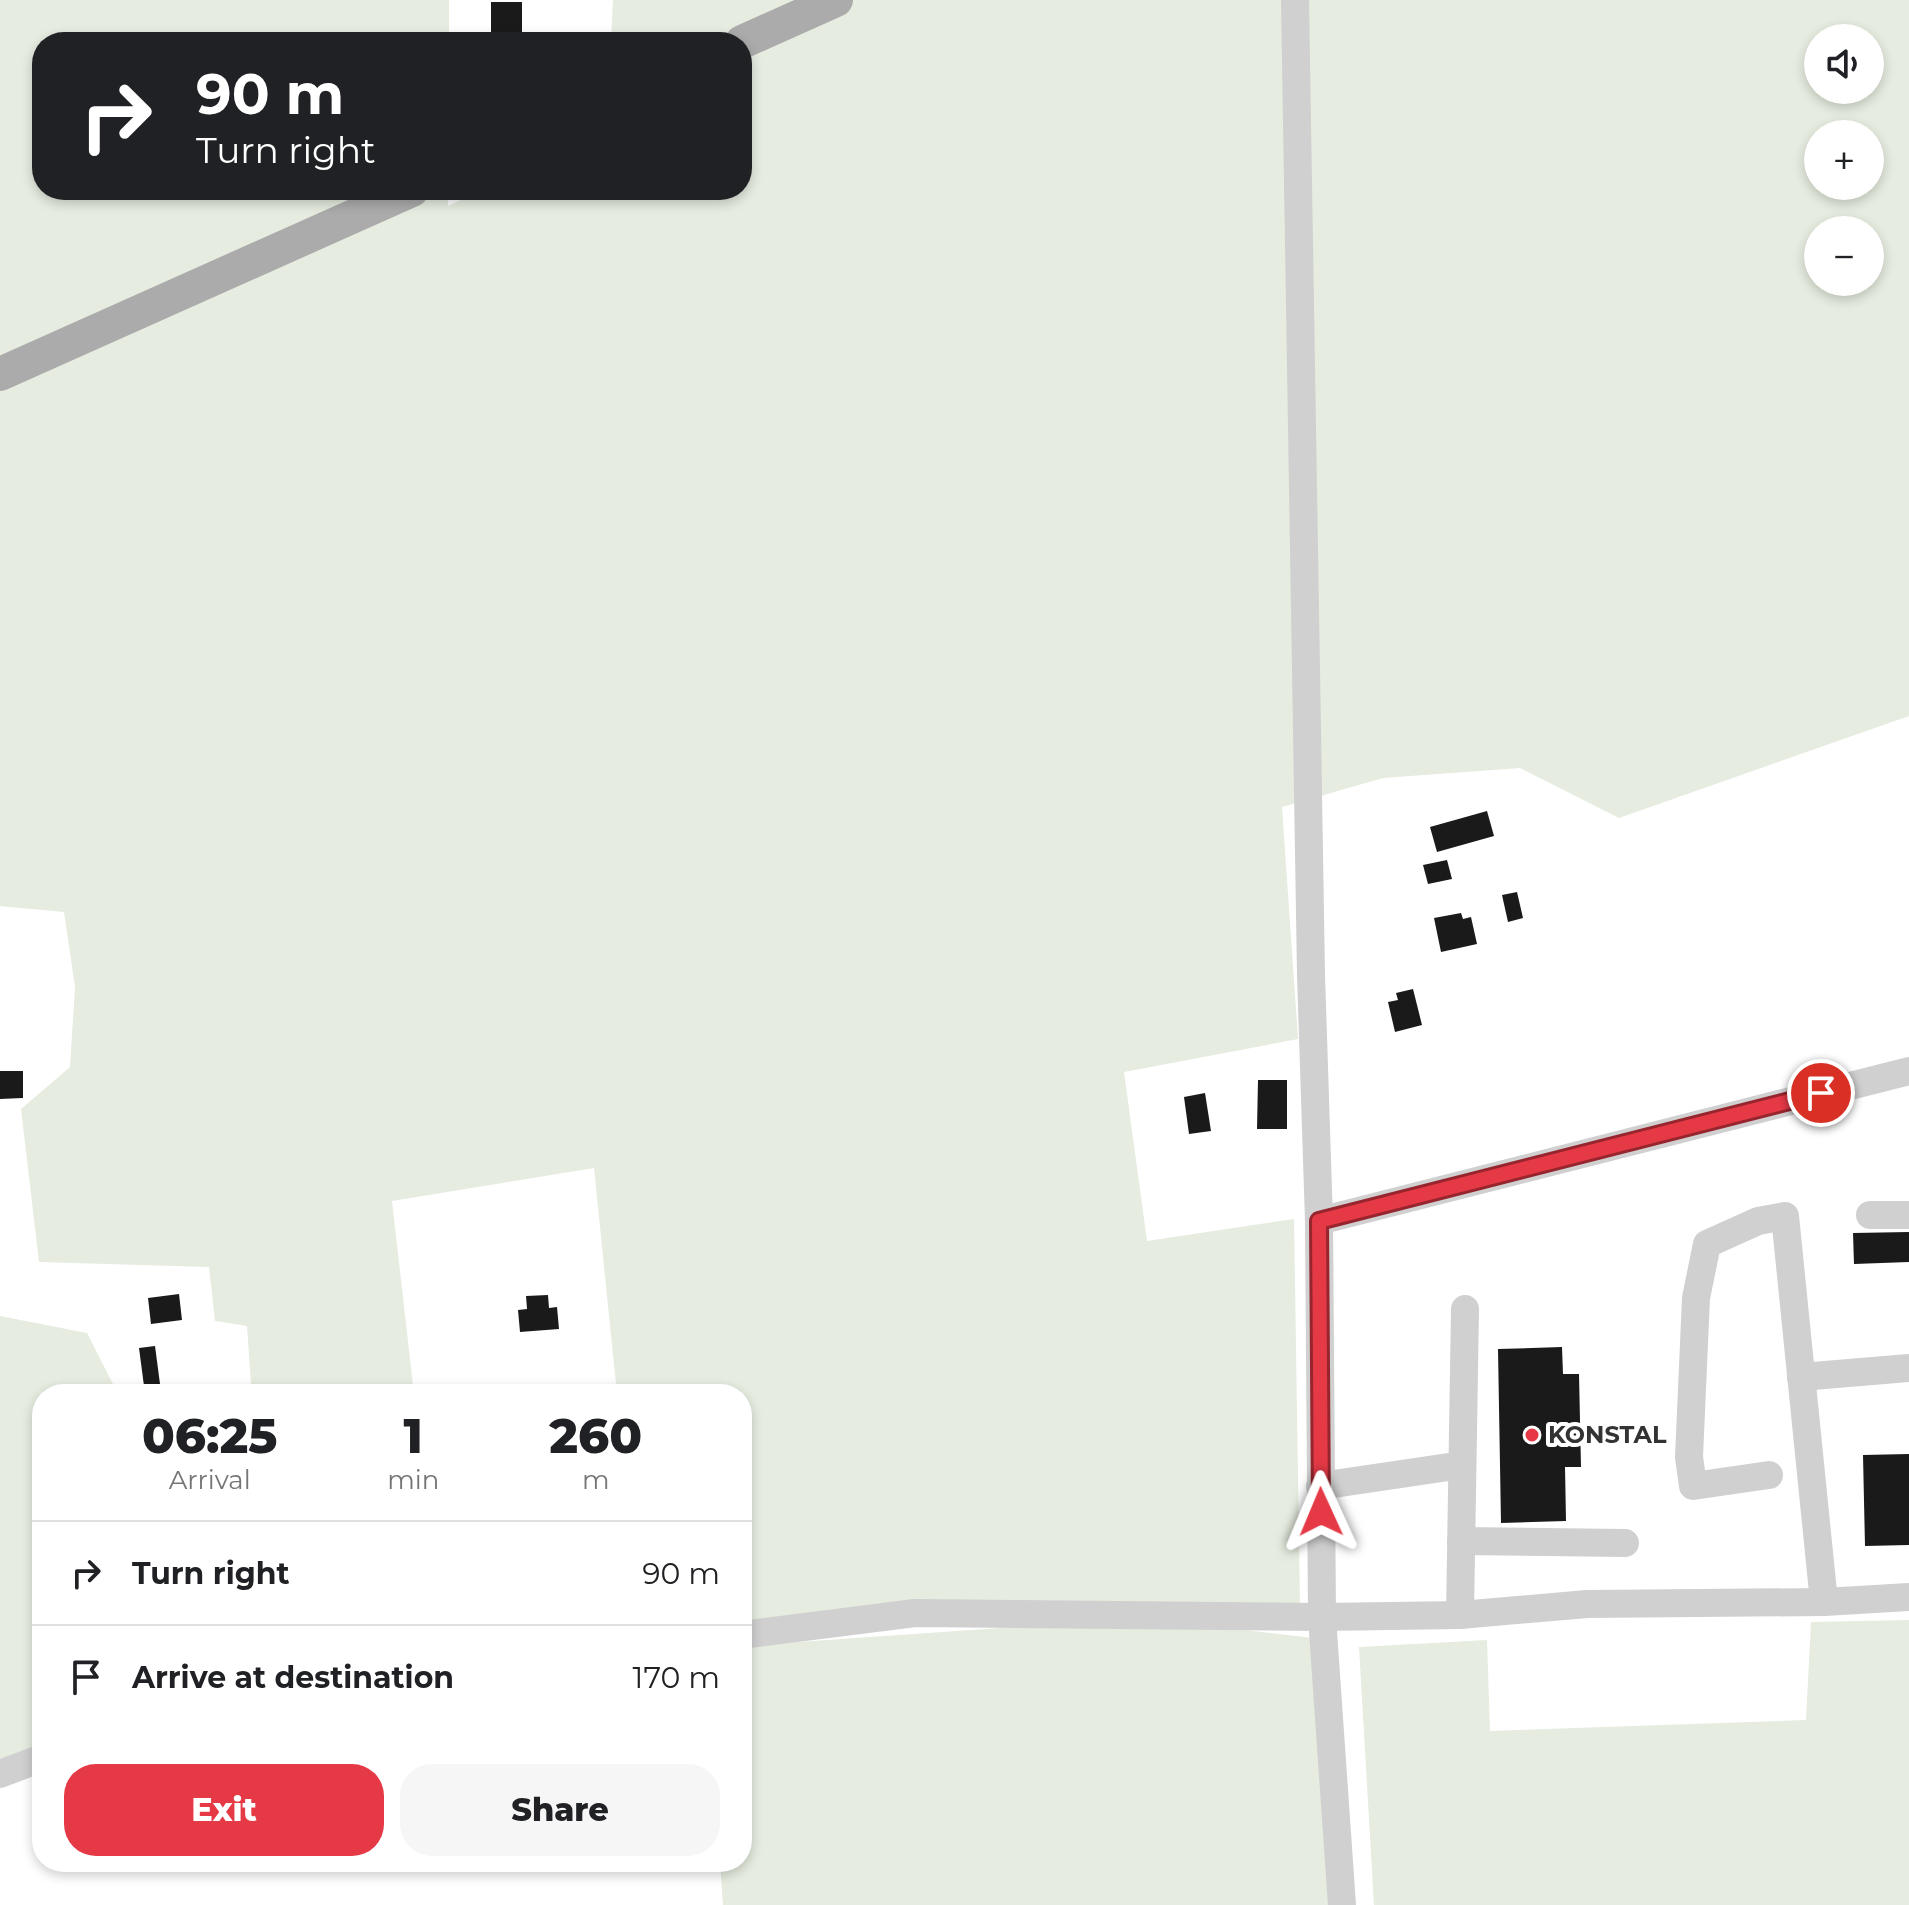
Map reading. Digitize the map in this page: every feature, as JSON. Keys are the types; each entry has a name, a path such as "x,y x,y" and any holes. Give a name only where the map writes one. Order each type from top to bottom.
{"main road":[{"path":"752,38 836,0"},
{"path":"0,374 390,200"}],"street":[{"path":"1295,0 1311,959 1319,1221 1322,1617 1342,1905"},
{"path":"1319,1221 1909,1071"},
{"path":"1870,1215 1909,1215"},
{"path":"1769,1475 1693,1486 1689,1457 1696,1298 1707,1244 1758,1221 1785,1216 1824,1602"},
{"path":"1460,1615 1465,1309"},
{"path":"1801,1377 1909,1368"},
{"path":"1320,1486 1462,1465"},
{"path":"1461,1541 1625,1543"},
{"path":"752,1634 915,1613 1322,1617 1460,1615 1587,1604 1824,1602 1909,1597"},
{"path":"0,1774 32,1762"}],"shaded area":[{"path":"0,0 449,0 449,32 32,32 32,200 448,200 448,206 461,200 752,200 752,32 611,32 613,0 1909,0 1909,716 1619,818 1520,768 1383,778 1282,807 1298,1039 1124,1072 1147,1241 1294,1219 1300,1606 752,1630 752,1384 616,1384 594,1168 392,1201 413,1384 251,1384 247,1326 215,1321 209,1267 39,1262 21,1109 70,1067 75,987 64,912 0,906"},
{"path":"0,1316 87,1333 113,1384 32,1384 32,1750 0,1764"},
{"path":"1909,1620 1909,1905 1374,1905 1359,1647 1487,1640 1490,1731 1806,1720 1811,1622"},
{"path":"1059,1624 1244,1630 1313,1638 1330,1905 723,1905 721,1872 752,1872 752,1645"}],"building":[{"path":"491,2 522,2 522,32 491,32"},
{"path":"1487,811 1494,836 1437,852 1430,827"},
{"path":"1447,860 1452,879 1428,884 1423,865"},
{"path":"1517,892 1523,918 1508,922 1502,895"},
{"path":"1461,913 1463,919 1471,917 1477,944 1441,952 1434,918"},
{"path":"1413,989 1422,1025 1395,1032 1388,1002 1398,1000 1396,993"},
{"path":"0,1071 23,1071 23,1098 0,1099"},
{"path":"1258,1080 1287,1080 1287,1129 1257,1129"},
{"path":"1205,1093 1211,1131 1189,1134 1184,1097"},
{"path":"1909,1232 1909,1262 1854,1264 1853,1233"},
{"path":"179,1294 182,1320 151,1324 148,1298"},
{"path":"548,1295 549,1308 557,1307 559,1329 520,1332 518,1310 527,1309 526,1296"},
{"path":"155,1346 160,1384 144,1384 139,1348"},
{"name":"KONSTAL","path":"1562,1347 1563,1374 1579,1374 1581,1467 1565,1467 1566,1521 1501,1523 1498,1349"},
{"path":"1909,1454 1909,1545 1865,1546 1863,1455"}],"place":[{"name":"KONSTAL","path":"1532,1435"}],"route":[{"path":"1321,1512 1319,1221 1821,1093"}]}
